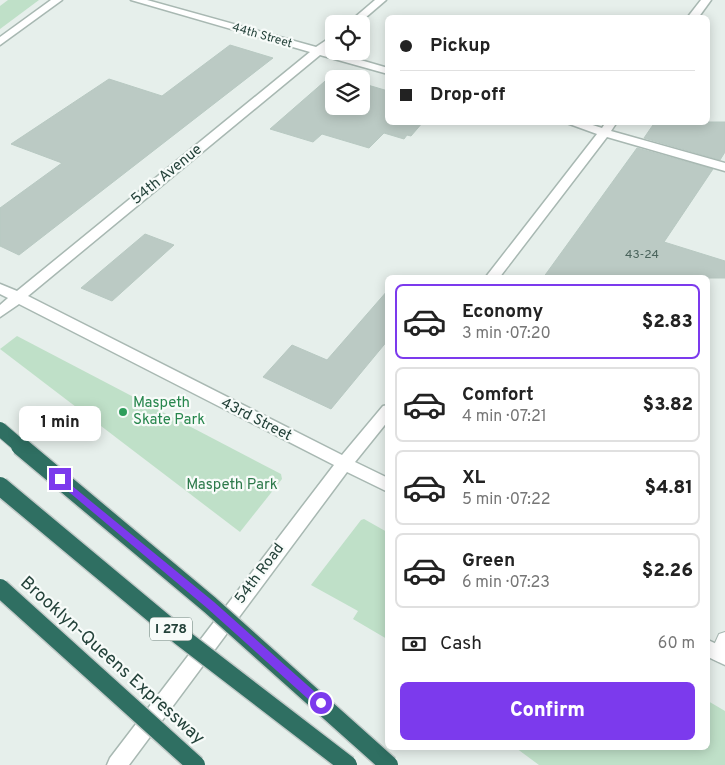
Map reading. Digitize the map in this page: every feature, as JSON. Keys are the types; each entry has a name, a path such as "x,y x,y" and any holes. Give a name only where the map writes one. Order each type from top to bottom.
{"highway":[{"path":"0,429 210,605 389,765"},
{"name":"I 278","path":"0,486 180,636 348,765"},
{"name":"Brooklyn-Queens Expressway","path":"0,588 196,765"}],"street":[{"path":"0,42 57,0"},
{"name":"44th Street","path":"136,0 385,70"},
{"path":"363,15 381,0"},
{"path":"694,15 706,0"},
{"name":"54th Avenue","path":"0,312 325,46"},
{"path":"592,125 608,127 725,167"},
{"path":"493,275 608,127"},
{"name":"43rd Street","path":"0,288 385,484"},
{"name":"54th Road","path":"117,765 344,464 385,414"}],"green space":[{"path":"8,0 39,0 0,29 0,6"},
{"name":"Maspeth Park","path":"17,336 281,474 282,479 240,532 0,349"},
{"path":"364,519 385,531 385,638 353,619 358,611 311,585 361,520"},
{"path":"710,702 725,711 725,765 539,765 519,750 710,750"}],"building":[{"path":"230,45 273,58 19,255 0,246 0,208 62,163 11,144 109,79 162,96"},
{"path":"325,81 325,115 370,115 370,86 385,90 385,125 420,125 411,136 407,135 404,139 384,133 369,148 322,134 313,142 270,129"},
{"path":"710,122 725,122 725,152 720,160 644,138 653,125 710,125"},
{"path":"637,148 713,169 664,242 725,261 725,278 710,278 710,275 545,275"},
{"path":"145,234 174,245 112,301 81,288"},
{"path":"385,293 385,344 331,409 263,377 292,345 327,360"}],"place":[{"name":"Maspeth Skate Park","path":"123,412"}],"route":[{"path":"60,479 210,605 321,703"}]}
